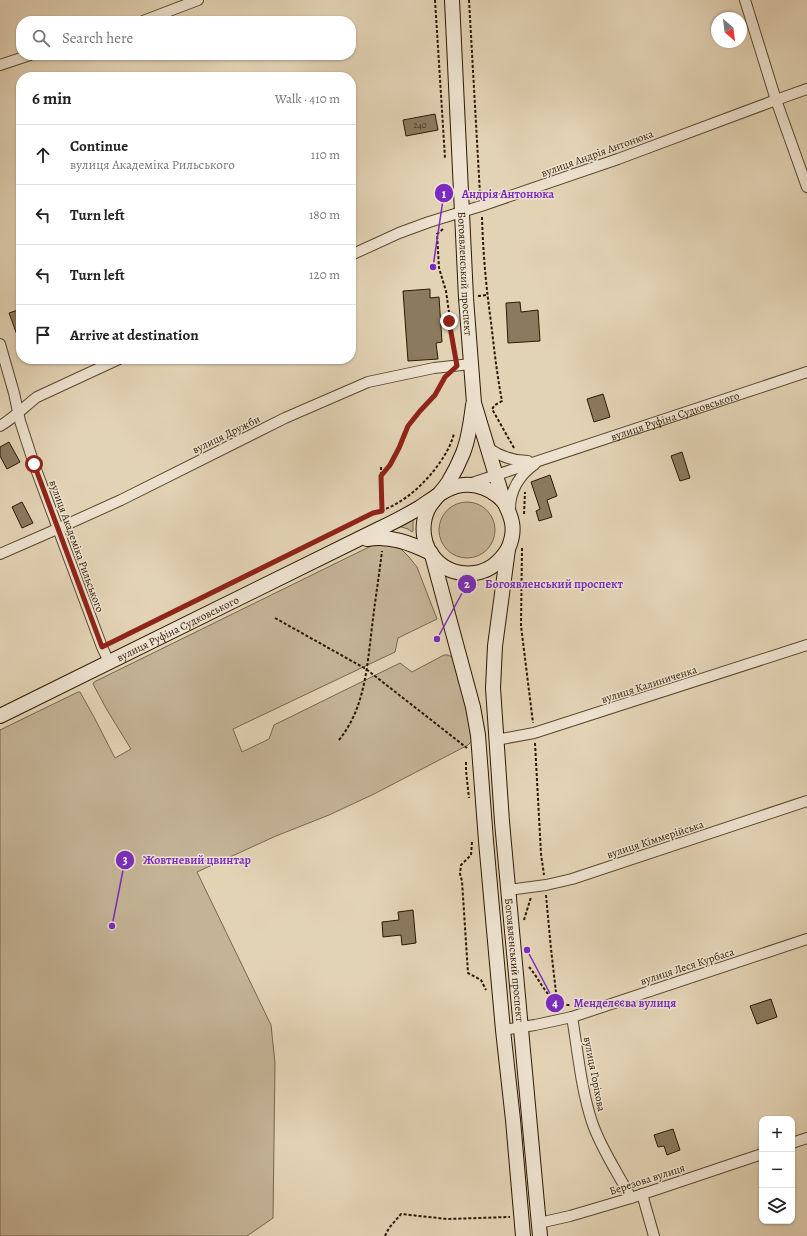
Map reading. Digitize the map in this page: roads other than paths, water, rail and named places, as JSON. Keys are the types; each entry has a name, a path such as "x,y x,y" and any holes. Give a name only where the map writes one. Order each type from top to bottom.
{"main road":[{"name":"Богоявленський проспект","path":"452,0 466,298 464,365 474,403 513,529 511,543 508,550 495,646 493,688 508,890 539,1229"},
{"name":"Богоявленський проспект","path":"474,403 468,436 463,452 439,496 428,509 424,522 424,535 431,554 473,707 478,735 485,834 523,1236"},
{"name":"вулиця Руфіна Судковського","path":"0,716 354,541 382,533 400,519 452,488 468,485"},
{"path":"468,485 485,488 495,494 507,508"},
{"name":"вулиця Руфіна Судковського","path":"382,533 408,542 431,554"},
{"path":"431,554 444,567 451,571 463,574 484,571 498,563 508,550"}],"street":[{"path":"156,16 198,0"},
{"path":"745,0 776,100 807,187"},
{"path":"0,65 16,60"},
{"name":"вулиця Андрія Антонюка","path":"356,253 399,233 618,158 807,90"},
{"name":"вулиця Академіка Рильського","path":"0,344 14,392 20,421 34,464 102,647 109,662"},
{"path":"0,426 38,397 108,364"},
{"name":"вулиця Дружби","path":"0,554 121,500 285,418 368,382 434,368 464,365"},
{"name":"вулиця Руфіна Судковського","path":"468,485 807,372"},
{"name":"вулиця Руфіна Судковського","path":"488,448 498,455 508,459 520,461 544,460"},
{"name":"вулиця Руфіна Судковського","path":"507,508 518,480 529,468 544,460"},
{"name":"вулиця Калиниченка","path":"496,740 534,734 807,645"},
{"name":"вулиця Кіммерійська","path":"508,890 546,885 572,878 807,801"},
{"name":"вулиця Леся Курбаса","path":"503,1030 572,1017 807,939"},
{"name":"вулиця Горіхова","path":"572,1017 592,1122 604,1149 632,1198"},
{"path":"795,1143 807,1138"},
{"name":"Березова вулиця","path":"539,1229 570,1216 632,1198 759,1155"},
{"path":"642,1194 654,1236"}],"place":[{"name":"Андрія Антонюка","path":"433,267"},
{"name":"Богоявленський проспект","path":"437,639"},
{"name":"Жовтневий цвинтар","path":"112,926"},
{"name":"Менделєєва вулиця","path":"527,950"}]}
